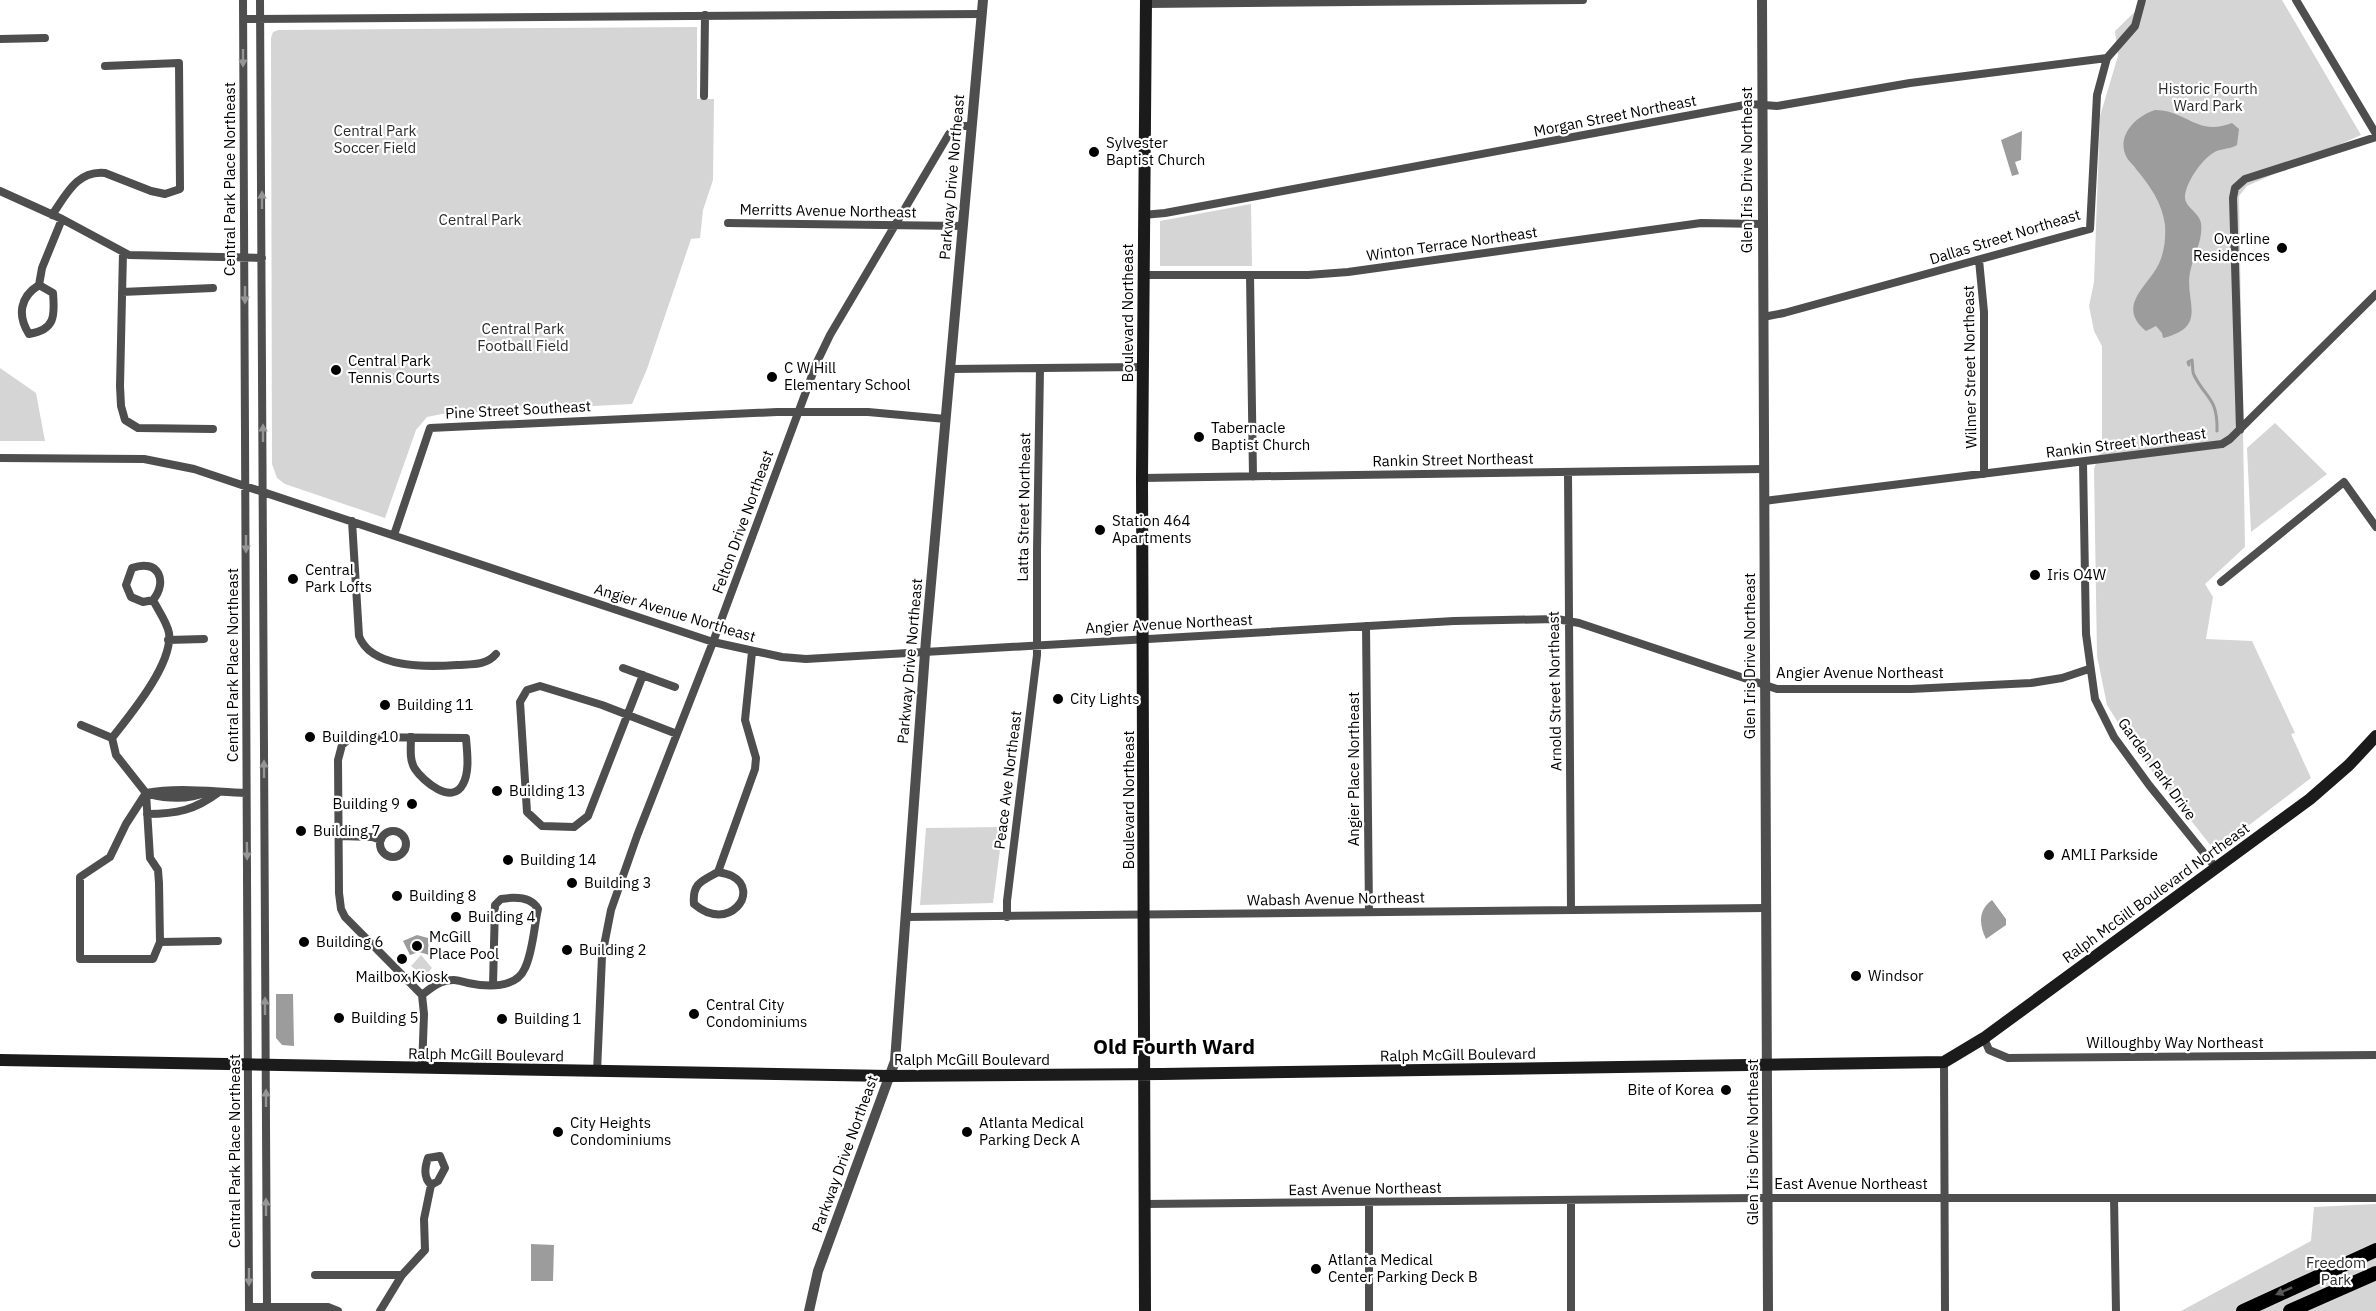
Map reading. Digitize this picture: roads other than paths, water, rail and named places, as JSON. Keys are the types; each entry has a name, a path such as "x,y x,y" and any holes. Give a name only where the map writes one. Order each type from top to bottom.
{"highway":[{"path":"2243,1311 2376,1250"},
{"path":"2290,1311 2376,1273"}],"main road":[{"name":"Boulevard Northeast","path":"1145,1311 1142,478 1146,2"},
{"name":"Ralph McGill Boulevard Northeast","path":"1944,1062 1984,1038 2310,799 2349,765 2376,736"},
{"name":"Ralph McGill Boulevard","path":"0,1060 890,1076 1944,1062"}],"street":[{"name":"Central Park Place Northeast","path":"243,0 249,1309"},
{"name":"Central Park Place Northeast","path":"260,0 267,1309"},
{"name":"Parkway Drive Northeast","path":"809,1311 818,1271 895,1060 926,652 982,0"},
{"path":"1146,2 1584,0"},
{"name":"Glen Iris Drive Northeast","path":"1762,0 1768,1311"},
{"name":"Dallas Street Northeast","path":"1763,317 1774,316 2090,229 2096,108 2107,58 2134,26 2142,0"},
{"path":"2240,430 2233,198 2235,188 2245,179 2376,136 2296,0"},
{"path":"243,19 981,14"},
{"path":"704,96 705,15"},
{"path":"0,39 45,38"},
{"name":"Morgan Street Northeast","path":"1143,215 1165,213 1750,104 1777,106 1910,83 2107,58"},
{"path":"52,215 79,179 97,172 165,194 180,189 179,63 105,66"},
{"name":"Felton Drive Northeast","path":"597,1072 602,956 611,910 637,836 799,412 830,335 949,134 958,126 972,126"},
{"path":"0,191 62,219 129,255 262,258"},
{"path":"39,285 42,268 62,219"},
{"name":"Merritts Avenue Northeast","path":"728,223 963,226"},
{"name":"Winton Terrace Northeast","path":"1143,275 1308,275 1348,272 1701,223 1763,224"},
{"path":"123,252 120,396 125,420 138,428 213,429"},
{"name":"Wilmer Street Northeast","path":"1979,260 1984,312 1984,474"},
{"path":"1250,275 1252,477"},
{"path":"39,285 53,293 52,322 42,332 29,334 21,322 22,305 28,291 39,285"},
{"path":"122,292 213,288"},
{"name":"Rankin Street Northeast","path":"1764,501 2222,444 2240,430 2376,294"},
{"path":"951,369 1143,367"},
{"name":"Latta Street Northeast","path":"1037,645 1040,369"},
{"path":"799,412 868,412 946,419"},
{"name":"Pine Street Southeast","path":"394,536 430,428 799,412"},
{"name":"Angier Avenue Northeast","path":"0,458 144,459 194,469 713,642 752,651 806,659 1454,621 1569,620 1777,689 1958,687 2031,683 2062,678 2090,669"},
{"name":"Garden Park Drive","path":"2083,462 2086,634 2095,699 2114,737 2216,868"},
{"name":"Rankin Street Northeast","path":"1142,478 1764,469"},
{"name":"Arnold Street Northeast","path":"1568,472 1571,910"},
{"path":"2221,582 2344,482 2376,527"},
{"path":"352,521 359,636 362,644 374,654 415,666 479,664 491,660 496,654"},
{"path":"142,565 153,566 158,572 159,591 153,600 143,602 131,597 126,585 132,568 142,565"},
{"path":"112,738 144,697 165,658 169,634 153,600"},
{"name":"Angier Place Northeast","path":"1366,626 1369,912"},
{"path":"168,640 204,639"},
{"name":"Peace Ave Northeast","path":"1007,917 1037,645"},
{"path":"718,872 733,876 740,883 743,892 741,903 735,911 724,915 703,911 694,904 694,889 718,872 755,770 756,758 745,720 752,651"},
{"path":"623,668 675,687"},
{"path":"643,675 628,714 588,816 574,827 542,826 527,812 520,702 527,690 540,686 628,714 677,734"},
{"path":"81,725 112,738"},
{"path":"411,737 412,763 416,770 440,791 454,792 464,783 466,738 411,737 351,737 342,745 338,760 339,893 341,909 345,917 422,995 424,1014 422,1069"},
{"path":"112,738 116,755 146,793 150,858 158,870 160,942 153,958 80,959 80,877 110,857 126,824 146,793"},
{"path":"146,793 177,794 209,791 246,793"},
{"path":"147,814 184,812 219,792"},
{"path":"177,794 177,813"},
{"path":"340,836 372,837 381,840"},
{"path":"422,995 437,983 455,980 493,985 512,983 521,975 526,965 538,909 528,900 501,899 495,905 493,985"},
{"name":"Wabash Avenue Northeast","path":"906,917 1766,908"},
{"path":"160,942 218,941"},
{"name":"Willoughby Way Northeast","path":"1984,1038 1989,1050 2008,1058 2376,1055"},
{"path":"1944,1062 1945,1311"},
{"path":"380,1311 402,1275 425,1250 424,1219 431,1185"},
{"name":"East Avenue Northeast","path":"1145,1204 1768,1198 2376,1198"},
{"path":"2114,1198 2116,1311"},
{"path":"1571,1200 1571,1311"},
{"path":"1369,1311 1370,1202"},
{"path":"315,1275 402,1275"},
{"path":"249,1309 327,1307 338,1311"}],"waterway":[{"path":"2189,363 2189,365 2188,362 2192,360 2194,375 2213,404 2217,431"}],"place":[{"name":"Sylvester Baptist Church","path":"1094,152"},
{"name":"Overline Residences","path":"2282,248"},
{"name":"Central Park Tennis Courts","path":"336,370"},
{"name":"C W Hill Elementary School","path":"772,377"},
{"name":"Tabernacle Baptist Church","path":"1199,437"},
{"name":"Station 464 Apartments","path":"1100,530"},
{"name":"Iris O4W","path":"2035,575"},
{"name":"Central Park Lofts","path":"293,579"},
{"name":"City Lights","path":"1058,699"},
{"name":"Building 11","path":"385,705"},
{"name":"Building 10","path":"310,737"},
{"name":"Building 13","path":"497,791"},
{"name":"Building 9","path":"412,804"},
{"name":"Building 7","path":"301,831"},
{"name":"AMLI Parkside","path":"2049,855"},
{"name":"Building 14","path":"508,860"},
{"name":"Building 3","path":"572,883"},
{"name":"Building 8","path":"397,896"},
{"name":"Building 4","path":"456,917"},
{"name":"Building 6","path":"304,942"},
{"name":"McGill Place Pool","path":"417,946"},
{"name":"Building 2","path":"567,950"},
{"name":"Mailbox Kiosk","path":"402,959"},
{"name":"Windsor","path":"1856,976"},
{"name":"Central City Condominiums","path":"694,1014"},
{"name":"Building 5","path":"339,1018"},
{"name":"Building 1","path":"502,1019"},
{"name":"Bite of Korea","path":"1726,1090"},
{"name":"City Heights Condominiums","path":"558,1132"},
{"name":"Atlanta Medical Parking Deck A","path":"967,1132"},
{"name":"Atlanta Medical Center Parking Deck B","path":"1316,1269"}],"district":[{"name":"Old Fourth Ward","path":"1174,1047"}],"park label":[{"name":"Historic Fourth Ward Park","path":"2208,98"},
{"name":"Central Park Soccer Field","path":"375,140"},
{"name":"Central Park","path":"480,220"},
{"name":"Central Park Football Field","path":"523,338"},
{"name":"Freedom Park","path":"2336,1272"}]}
